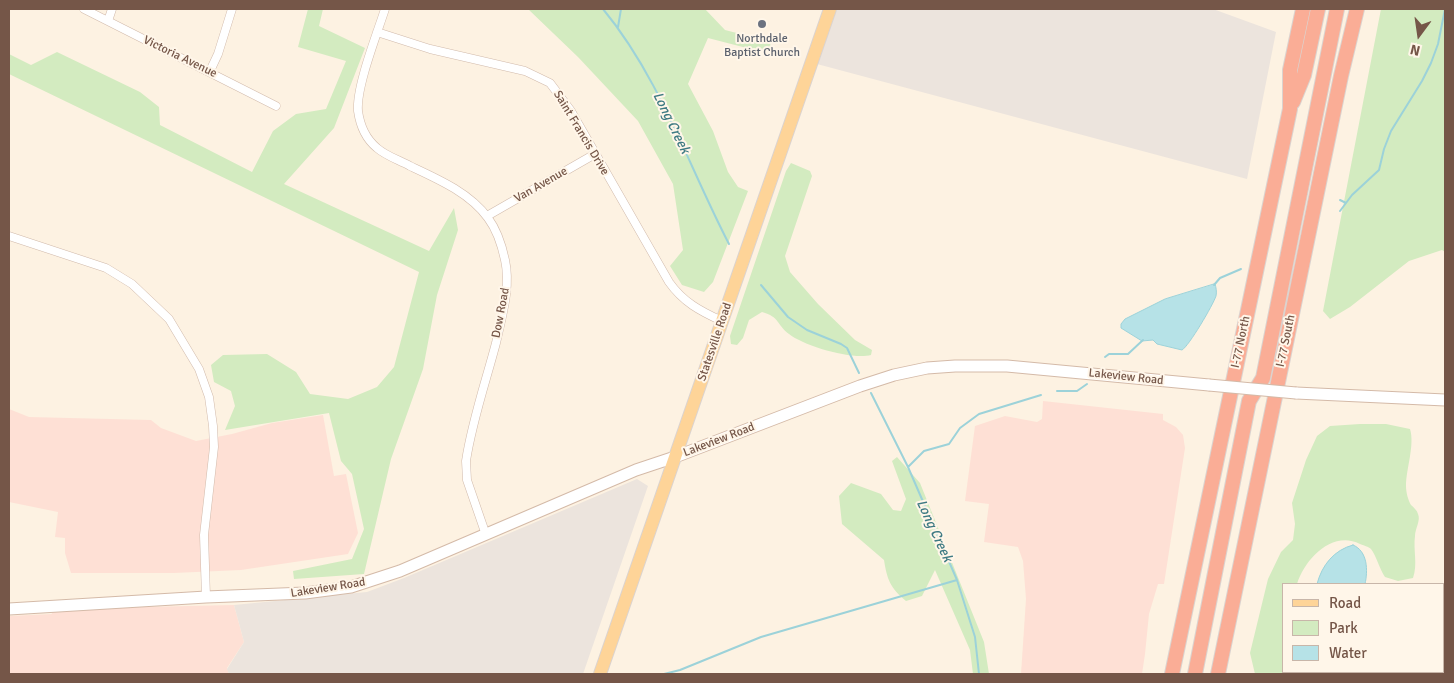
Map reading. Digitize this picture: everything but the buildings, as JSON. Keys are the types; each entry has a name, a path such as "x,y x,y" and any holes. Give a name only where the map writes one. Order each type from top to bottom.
{"highway":[{"name":"I-77 North","path":"1172,674 1290,110 1290,70 1303,9"},
{"path":"1290,110 1304,75 1318,9"},
{"path":"1195,674 1250,421 1258,401 1256,389 1263,378 1263,358 1327,9"},
{"path":"1263,358 1336,9"},
{"path":"1341,76 1350,9"},
{"name":"I-77 South","path":"1214,674 1341,76 1357,9"},
{"path":"1214,674 1250,421"}],"main road":[{"name":"Statesville Road","path":"600,674 830,9"},
{"name":"Lakeview Road","path":"9,609 206,597 305,594 351,586 400,571 636,470 675,457 860,386 894,375 927,368 963,365 1016,367 1296,393 1445,400"}],"street":[{"name":"Victoria Avenue","path":"84,9 276,106"},
{"path":"108,21 112,9"},
{"path":"210,71 218,54 232,9"},
{"name":"Dow Road","path":"385,9 358,100 360,120 366,135 376,148 456,189 487,216 502,248 507,270 502,319 468,448 466,471 470,491 486,535"},
{"name":"Saint Francis Drive","path":"377,32 430,48 525,71 542,78 556,89 676,292 691,306 722,321"},
{"name":"Van Avenue","path":"487,216 595,154"},
{"path":"9,236 106,268 132,284 169,319 199,369 209,397 214,447 204,535 206,597"}],"shaded area":[{"path":"837,9 1213,9 1276,32 1247,179 817,64"},
{"path":"1043,401 1163,414 1163,420 1176,427 1183,435 1185,448 1164,584 1158,584 1149,614 1142,674 1021,674 1026,599 1023,561 1018,547 984,542 989,504 965,501 975,426 1005,416 1037,422 1042,419"},
{"path":"9,409 29,417 151,420 161,428 196,441 272,423 323,415 334,476 346,474 358,533 348,554 241,570 174,573 71,573 65,553 65,538 55,537 58,512 9,502"},
{"path":"637,479 648,486 583,674 229,674 227,669 244,642 234,605 367,592"},
{"path":"234,605 244,642 227,668 229,674 9,674 9,616 52,614 51,609"}],"green space":[{"path":"308,9 323,9 319,26 365,48 334,128 284,184 429,251 454,208 458,230 437,295 423,369 391,459 364,574 294,579 293,571 352,559 364,529 352,474 341,461 329,413 225,430 235,406 231,391 214,382 211,365 223,355 267,354 296,372 310,394 348,399 377,387 394,367 419,272 9,74 9,54 31,65 57,52 140,92 159,107 160,125 252,172 273,131 296,114 326,109 346,61 298,47"},
{"path":"528,9 705,9 725,30 768,41 772,47 766,53 708,38 688,84 713,131 728,172 738,187 748,191 713,282 704,292 682,285 670,266 683,250 673,184 638,121 578,57"},
{"path":"1381,9 1445,9 1445,252 1442,250 1409,261 1350,307 1330,319 1323,311"},
{"path":"791,163 810,171 812,176 785,256 790,272 818,304 855,340 872,350 871,355 852,356 841,354 805,343 789,334 772,316 762,312 749,320 743,338 737,345 731,344 730,336 786,171"},
{"path":"1386,424 1410,429 1411,450 1406,488 1409,501 1419,516 1415,533 1415,568 1413,578 1398,581 1385,577 1373,552 1366,546 1350,541 1339,541 1321,549 1306,565 1297,583 1282,583 1282,673 1291,674 1255,674 1250,653 1268,579 1281,552 1293,540 1295,524 1292,503 1306,460 1317,436 1330,426"},
{"path":"897,457 920,483 984,642 989,674 973,674 970,650 935,570 922,596 906,601 890,583 884,560 842,524 839,496 851,483 881,494 893,510 901,511 906,499 892,461"}],"water":[{"path":"1215,284 1216,296 1214,301 1195,334 1182,350 1157,344 1153,340 1142,341 1121,328 1121,324 1125,319 1165,299"},
{"path":"1353,545 1362,552 1366,562 1365,583 1317,583 1330,559 1346,547"}],"waterway":[{"name":"Long Creek","path":"603,9 623,36 657,93 729,244"},
{"path":"618,27 621,9"},
{"path":"1340,211 1352,195 1379,170 1391,131 1431,63 1438,44 1445,9"},
{"path":"1340,200 1346,203"},
{"path":"1214,285 1220,278 1241,269"},
{"name":"Long Creek","path":"761,285 788,317 807,330 847,348 859,373"},
{"path":"1105,357 1109,354 1128,354 1143,340"},
{"path":"1057,391 1077,391 1087,384"},
{"name":"Long Creek","path":"871,393 908,467 957,580 975,637 979,674"},
{"path":"908,467 924,451 949,444 960,428 979,414 1041,395"},
{"path":"664,674 680,670 761,637 957,580"}],"place":[{"name":"Northdale Baptist Church","path":"762,24"}]}
